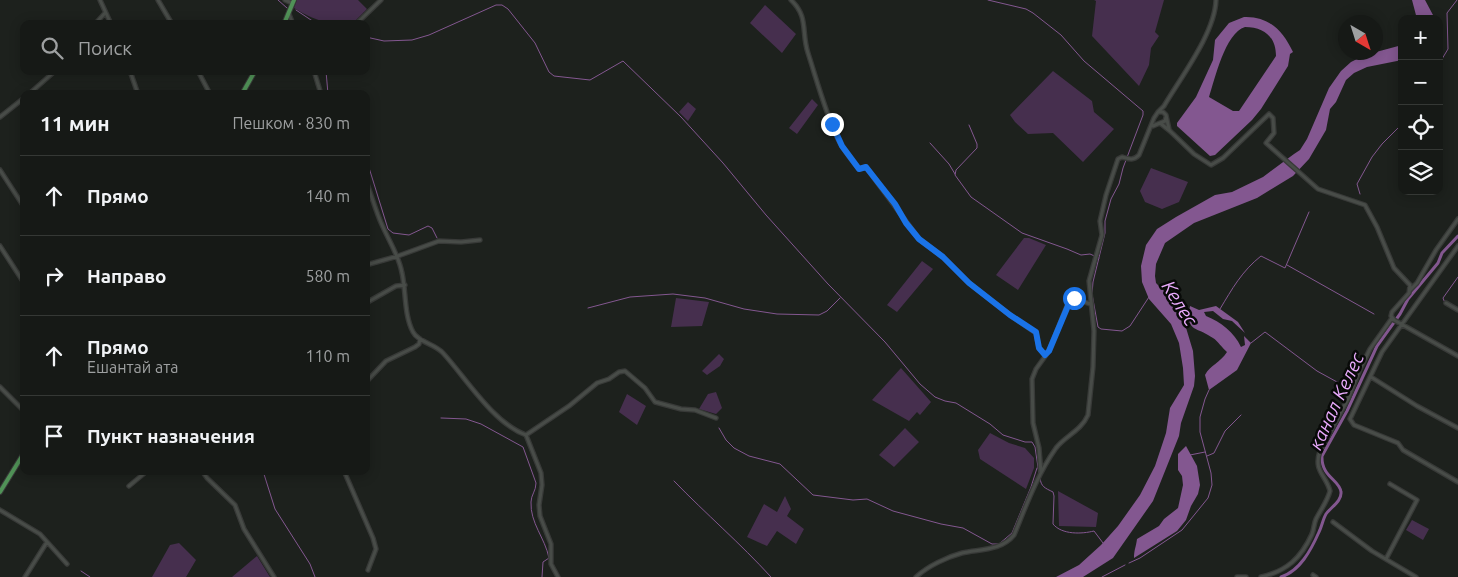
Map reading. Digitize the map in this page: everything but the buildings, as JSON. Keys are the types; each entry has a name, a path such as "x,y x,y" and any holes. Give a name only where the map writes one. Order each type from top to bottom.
{"main road":[{"path":"285,20 293,2"},
{"path":"244,90 254,75"},
{"path":"0,492 20,460"}],"street":[{"path":"100,0 109,20"},
{"path":"158,0 170,20"},
{"path":"285,0 293,2"},
{"path":"360,20 381,0"},
{"path":"791,0 798,6 803,16 807,51 837,137 859,169 866,167 919,239 943,257 969,283 1010,315 1036,332 1039,348 1045,355"},
{"path":"916,577 954,556 999,547 1008,542 1014,535 1041,472 1058,446 1081,427 1088,416 1094,331 1089,281 1102,235 1100,221 1106,195 1118,160 1122,157 1131,160 1139,155 1154,118 1164,106 1198,51 1216,12 1216,0"},
{"path":"99,20 105,13"},
{"path":"288,13 291,20"},
{"path":"33,90 50,75"},
{"path":"131,75 137,90"},
{"path":"200,75 208,90"},
{"path":"315,75 320,90"},
{"path":"0,117 20,101"},
{"path":"1164,106 1170,131"},
{"path":"1158,112 1163,112 1166,116"},
{"path":"1154,118 1194,154 1211,165 1223,158 1269,114 1273,118 1274,133 1266,143 1320,190 1360,202 1366,207 1377,227 1392,266 1410,284 1410,290"},
{"path":"1152,126 1164,122 1166,116"},
{"path":"0,170 20,201"},
{"path":"370,192 382,226 398,256 410,324 414,334 442,351 482,400 505,423 526,435"},
{"path":"1261,577 1277,573 1288,567 1310,536 1316,519 1325,506 1330,491 1318,469 1320,452 1348,399 1370,350 1393,319 1394,309 1417,283 1436,250 1458,219"},
{"path":"370,264 438,241 461,242 480,240"},
{"path":"0,246 20,277"},
{"path":"1458,246 1400,324 1377,360 1371,377 1350,418 1352,423 1398,444 1403,450 1458,482"},
{"path":"370,301 396,286 404,285"},
{"path":"1041,472 1039,448 1033,423 1032,379 1049,351 1070,301 1074,298 1090,304"},
{"path":"1446,303 1458,310"},
{"path":"1393,319 1458,356"},
{"path":"370,378 386,361 415,347 419,344 420,339"},
{"path":"526,435 569,406 597,383 609,380 619,372 624,371 645,388 655,402 681,409 695,410 716,418"},
{"path":"1371,377 1417,406 1458,428"},
{"path":"0,387 20,407"},
{"path":"526,435 541,473 542,485 538,505 550,544 551,564 558,577"},
{"path":"129,486 141,475"},
{"path":"205,475 234,505 244,529 274,577"},
{"path":"346,475 376,549 368,570"},
{"path":"1386,559 1417,500 1390,484"},
{"path":"0,510 40,534 67,564"},
{"path":"1333,522 1386,559 1416,577"},
{"path":"25,577 48,542"},
{"path":"1238,577 1246,577"}],"shaded area":[{"path":"297,0 358,0 367,9 356,20 318,20 294,8"},
{"path":"1094,0 1164,0 1155,32 1159,36 1151,48 1149,65 1139,86 1092,36 1096,1"},
{"path":"765,5 796,34 782,53 750,23"},
{"path":"1053,71 1092,101 1094,112 1114,129 1083,162 1053,133 1028,134 1010,115"},
{"path":"812,99 818,105 797,134 789,128"},
{"path":"688,102 696,109 688,121 679,112"},
{"path":"1151,168 1188,182 1179,202 1162,209 1145,202 1140,191"},
{"path":"1024,238 1029,238 1046,245 1018,290 996,275"},
{"path":"922,261 933,269 897,312 887,305"},
{"path":"676,298 709,302 702,326 671,327"},
{"path":"719,354 724,359 720,366 707,375 702,371"},
{"path":"901,368 931,402 920,415 917,412 909,421 872,400"},
{"path":"716,392 722,408 716,414 699,409 708,394"},
{"path":"627,394 646,406 637,425 619,412"},
{"path":"905,428 919,442 894,467 879,455"},
{"path":"990,433 1009,443 1025,448 1034,458 1034,468 1026,489 980,459 978,450"},
{"path":"1058,491 1098,513 1096,527 1059,526"},
{"path":"785,496 791,509 787,516 804,529 796,544 777,531 767,546 747,537 764,504 777,512"},
{"path":"1412,520 1429,529 1423,540 1406,530"},
{"path":"179,543 196,560 186,577 152,577 170,545"},
{"path":"257,556 270,577 232,577"}],"water":[{"path":"1412,0 1425,0 1433,15 1416,15"},
{"path":"1244,17 1253,17 1268,22 1280,31 1293,52 1290,54 1288,66 1261,109 1215,155 1210,156 1177,126 1177,123 1196,97 1213,60 1215,40 1229,23","holes":["1245,27 1252,27 1268,34 1274,43 1276,56 1239,111 1233,111 1209,97 1226,47 1238,31"]},
{"name":"Келес","path":"1398,46 1398,61 1367,67 1354,73 1346,80 1336,102 1330,109 1326,130 1309,159 1293,176 1257,198 1194,223 1165,243 1156,264 1156,283 1172,298 1179,301 1182,306 1184,321 1193,351 1195,376 1194,386 1181,423 1179,436 1153,501 1113,558 1083,577 1056,577 1079,565 1101,545 1118,526 1140,495 1155,466 1166,433 1170,408 1184,385 1179,343 1171,324 1149,299 1142,282 1141,266 1146,245 1157,229 1176,217 1215,195 1232,192 1263,177 1300,150 1307,139 1329,88 1341,71 1355,60 1383,60 1383,50"},
{"path":"1190,306 1199,310 1216,306 1238,322 1245,333 1232,321 1223,319 1213,311 1204,312 1206,316 1226,328 1241,347 1245,345 1244,336 1251,343 1237,370 1209,390 1205,375 1227,352 1215,339 1191,325 1189,321"},
{"path":"1186,446 1197,466 1200,485 1186,520 1177,531 1134,558 1137,539 1159,526 1164,519 1178,508 1183,485 1182,476 1178,470 1178,454"}],"waterway":[{"path":"278,0 287,8"},
{"path":"988,0 1026,9 1033,13 1061,35 1084,61 1143,111 1119,184 1111,199 1105,221 1105,233 1093,282 1092,294 1098,327 1122,331 1130,326 1149,297"},
{"path":"1441,60 1448,49 1447,13 1457,0"},
{"path":"370,38 384,41 412,40 429,35 496,5 502,5 508,9 535,43 549,72 554,76 590,80 623,61 681,117 723,163 766,215 828,284 885,342 920,384 935,397 956,403 990,424 1003,435 1025,442 1032,442 1035,447 1039,474"},
{"path":"296,10 311,20"},
{"path":"326,75 328,90"},
{"path":"969,125 977,148 956,170 955,175 971,197 1022,233 1081,255 1090,254 1099,258"},
{"path":"1360,194 1357,184 1372,157 1398,128"},
{"path":"930,143 949,164 955,174"},
{"path":"370,171 388,229 393,233 409,235 428,226 432,228 437,238"},
{"path":"1220,309 1243,274 1261,256 1285,268 1309,212"},
{"name":"канал Келес","path":"1281,577 1294,570 1304,559 1316,539 1326,514 1340,498 1340,488 1324,469 1322,456 1347,411 1377,346 1400,314 1408,299 1438,263 1442,253 1458,236"},
{"path":"1287,265 1374,314"},
{"path":"1445,303 1443,298 1458,277"},
{"path":"588,308 630,297 673,294 705,298 744,309 777,314 819,315 827,311 840,298"},
{"path":"1251,343 1265,332 1317,371 1348,388"},
{"path":"1129,563 1140,558 1182,530 1208,498 1212,485 1211,473 1200,432 1200,417 1209,390"},
{"path":"1207,456 1214,453 1225,431 1241,415"},
{"path":"441,418 466,419 481,424 523,447 536,483 531,500 531,510 549,558 543,562 542,577"},
{"path":"719,428 726,440 734,448 749,456 780,464 813,495 853,500 867,499 893,511 963,528 992,544 999,544 1012,533 1037,468"},
{"path":"1190,455 1205,452"},
{"path":"264,475 275,509 310,564 315,577"},
{"path":"1040,478 1044,487 1053,492 1053,524 1067,532 1084,533 1094,531 1103,543"},
{"path":"674,481 771,577"},
{"path":"1102,577 1125,565"},
{"path":"81,571 90,577"}],"route":[{"path":"832,124 842,146 859,169 866,167 919,239 943,257 969,283 1010,315 1036,332 1039,338 1039,348 1045,355 1049,351 1070,301 1074,298"}]}
